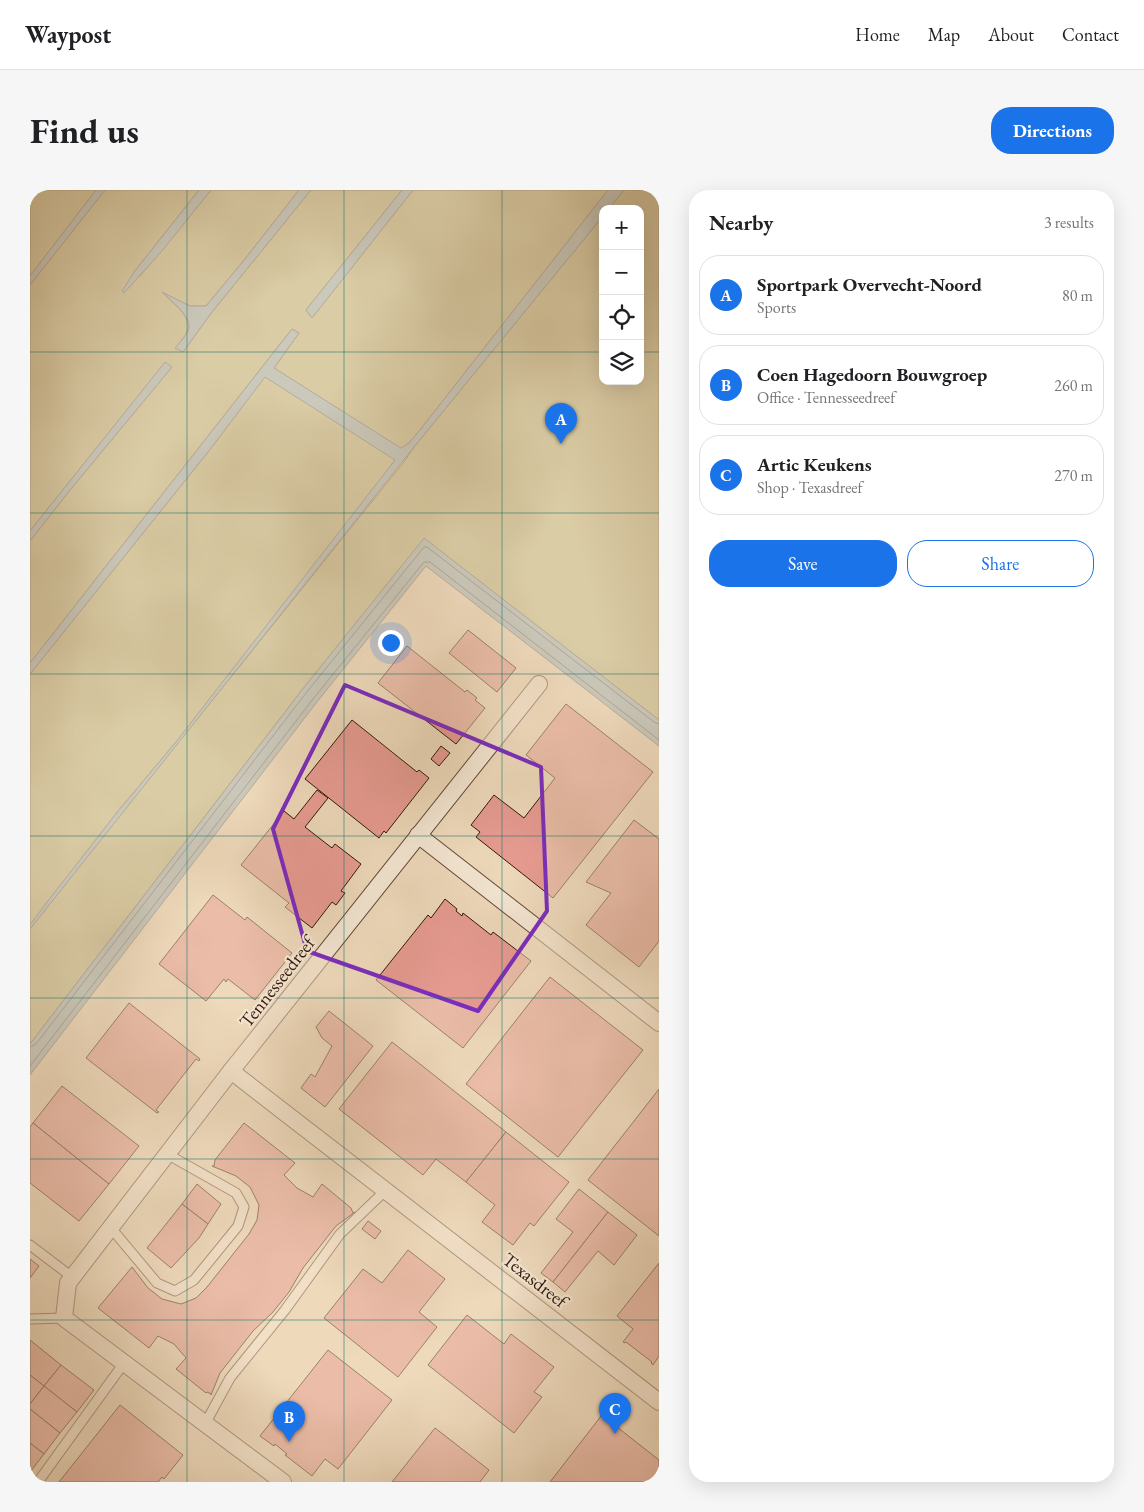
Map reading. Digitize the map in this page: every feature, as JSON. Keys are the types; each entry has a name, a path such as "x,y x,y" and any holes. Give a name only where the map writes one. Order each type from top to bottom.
{"street":[{"name":"Tennesseedreef","path":"64,1318 68,1283 72,1277 232,1071 539,684"},
{"path":"418,835 659,1023"},
{"name":"Texasdreef","path":"232,1071 659,1402"},
{"path":"64,1318 283,1482"}],"lane":[{"path":"111,1228 158,1283 175,1291 194,1280 238,1226 244,1207 236,1193 168,1154"},
{"path":"205,1424 230,1378 285,1310 340,1234 386,1190"},
{"path":"30,1245 72,1277"},
{"path":"30,1319 64,1318"},
{"path":"38,1482 124,1363"}],"highlighted area":[{"path":"345,685 541,767 547,911 478,1011 307,951 273,829"}],"shaded area":[{"path":"30,190 96,190 30,276"},
{"path":"105,190 199,190 134,272 140,276 211,190 299,190 206,306 190,306 163,293 181,311 187,321 187,332 176,348 183,352 212,312 311,190 402,190 306,310 312,318 413,190 608,190 420,430 401,449 274,368 299,333 292,329 30,663 30,541 171,368 165,363 30,531 30,285"},
{"path":"624,190 659,190 659,720 424,539 302,690 30,1044 30,929 414,447 599,221 599,385 644,385 644,205 612,205"},
{"path":"265,376 396,460 176,742 119,810 30,925 30,674 212,447"}],"water":[{"path":"96,190 105,190 30,285 30,276"},
{"path":"199,190 211,190 161,252 124,293 122,291 134,272"},
{"path":"299,190 311,190 212,312 183,352 175,348 188,331 188,321 181,310 162,292 190,306 206,306"},
{"path":"402,190 413,190 312,318 306,310"},
{"path":"608,190 624,190 612,205 599,205 599,221 414,447 30,929 30,925 44,906 119,810 176,742 395,460 265,377 212,447 30,674 30,663 292,329 299,333 274,368 401,448 409,443"},
{"path":"165,362 172,367 30,541 30,531"},
{"path":"424,538 659,720 659,746 426,566 317,702 30,1075 30,1044 302,690"}],"building":[{"path":"468,630 516,668 497,692 449,653"},
{"path":"407,646 465,692 467,690 485,708 456,744 378,683"},
{"path":"566,704 653,772 553,898 476,837 480,832 471,825 494,795 524,818 555,778 526,755"},
{"path":"352,720 417,772 419,770 429,778 386,833 384,831 379,838 305,779"},
{"path":"441,746 450,753 439,766 431,759"},
{"path":"317,790 328,798 305,827 332,848 335,844 361,864 341,891 345,893 336,905 332,902 312,928 285,907 289,903 241,865 284,811 294,819"},
{"path":"634,820 659,839 659,941 639,967 586,925 611,893 586,882"},
{"path":"213,895 245,920 247,917 292,953 255,1000 228,979 226,982 224,979 206,1001 159,964"},
{"path":"445,899 462,916 463,913 491,935 493,932 531,961 463,1048 376,980 428,915 431,918"},
{"path":"550,977 643,1050 558,1157 466,1084"},
{"path":"129,1003 200,1059 199,1061 196,1059 156,1110 159,1112 157,1113 86,1058"},
{"path":"329,1011 373,1046 325,1107 301,1088 311,1074 315,1077 332,1046 322,1038 316,1027"},
{"path":"392,1042 506,1132 466,1182 436,1159 423,1175 339,1109"},
{"path":"62,1086 139,1146 109,1184 33,1123"},
{"path":"659,1089 659,1236 588,1180"},
{"path":"33,1123 109,1184 79,1221 30,1183 30,1127"},
{"path":"244,1123 295,1163 284,1175 297,1188 313,1197 322,1184 351,1208 353,1213 355,1212 336,1226 303,1268 289,1292 273,1312 253,1331 220,1373 211,1395 176,1369 186,1358 174,1344 158,1336 149,1348 98,1308 132,1267 148,1288 162,1299 181,1304 196,1298 249,1234 257,1220 259,1205 250,1187 236,1176 212,1166 214,1166 215,1160"},
{"path":"506,1132 569,1182 534,1226 530,1223 513,1245 482,1222 495,1205 466,1182"},
{"path":"197,1184 221,1204 208,1224 182,1204"},
{"path":"579,1189 608,1212 553,1282 541,1273 573,1232 556,1219"},
{"path":"182,1204 208,1224 199,1238 171,1268 147,1248"},
{"path":"608,1212 637,1235 614,1265 598,1251 565,1292 553,1282"},
{"path":"368,1221 381,1231 375,1239 362,1229"},
{"path":"408,1250 445,1279 419,1312 437,1327 398,1377 324,1318 363,1269 382,1283"},
{"path":"30,1259 39,1266 30,1278"},
{"path":"659,1263 659,1356 653,1365 652,1362 626,1342 623,1342 633,1329 617,1316"},
{"path":"467,1315 504,1344 511,1334 554,1367 534,1392 542,1397 514,1433 428,1365"},
{"path":"30,1340 61,1365 44,1386 30,1375"},
{"path":"328,1350 392,1400 338,1469 325,1459 312,1476 285,1455 287,1454 275,1444 274,1446 260,1436"},
{"path":"61,1365 94,1390 77,1412 44,1386"},
{"path":"30,1375 44,1386 30,1404"},
{"path":"44,1386 77,1412 60,1433 30,1409 30,1404"},
{"path":"120,1405 183,1455 164,1479 162,1477 158,1482 59,1482"},
{"path":"30,1409 60,1433 44,1454 30,1443"},
{"path":"605,1411 615,1418 612,1423 659,1460 659,1472 651,1482 550,1482"},
{"path":"435,1428 489,1470 480,1482 392,1482"},
{"path":"30,1443 44,1454 30,1472"}],"place":[{"name":"Sportpark Overvecht-Noord","path":"561,444"},
{"name":"Artic Keukens","path":"615,1434"},
{"name":"Coen Hagedoorn Bouwgroep","path":"289,1442"}]}
